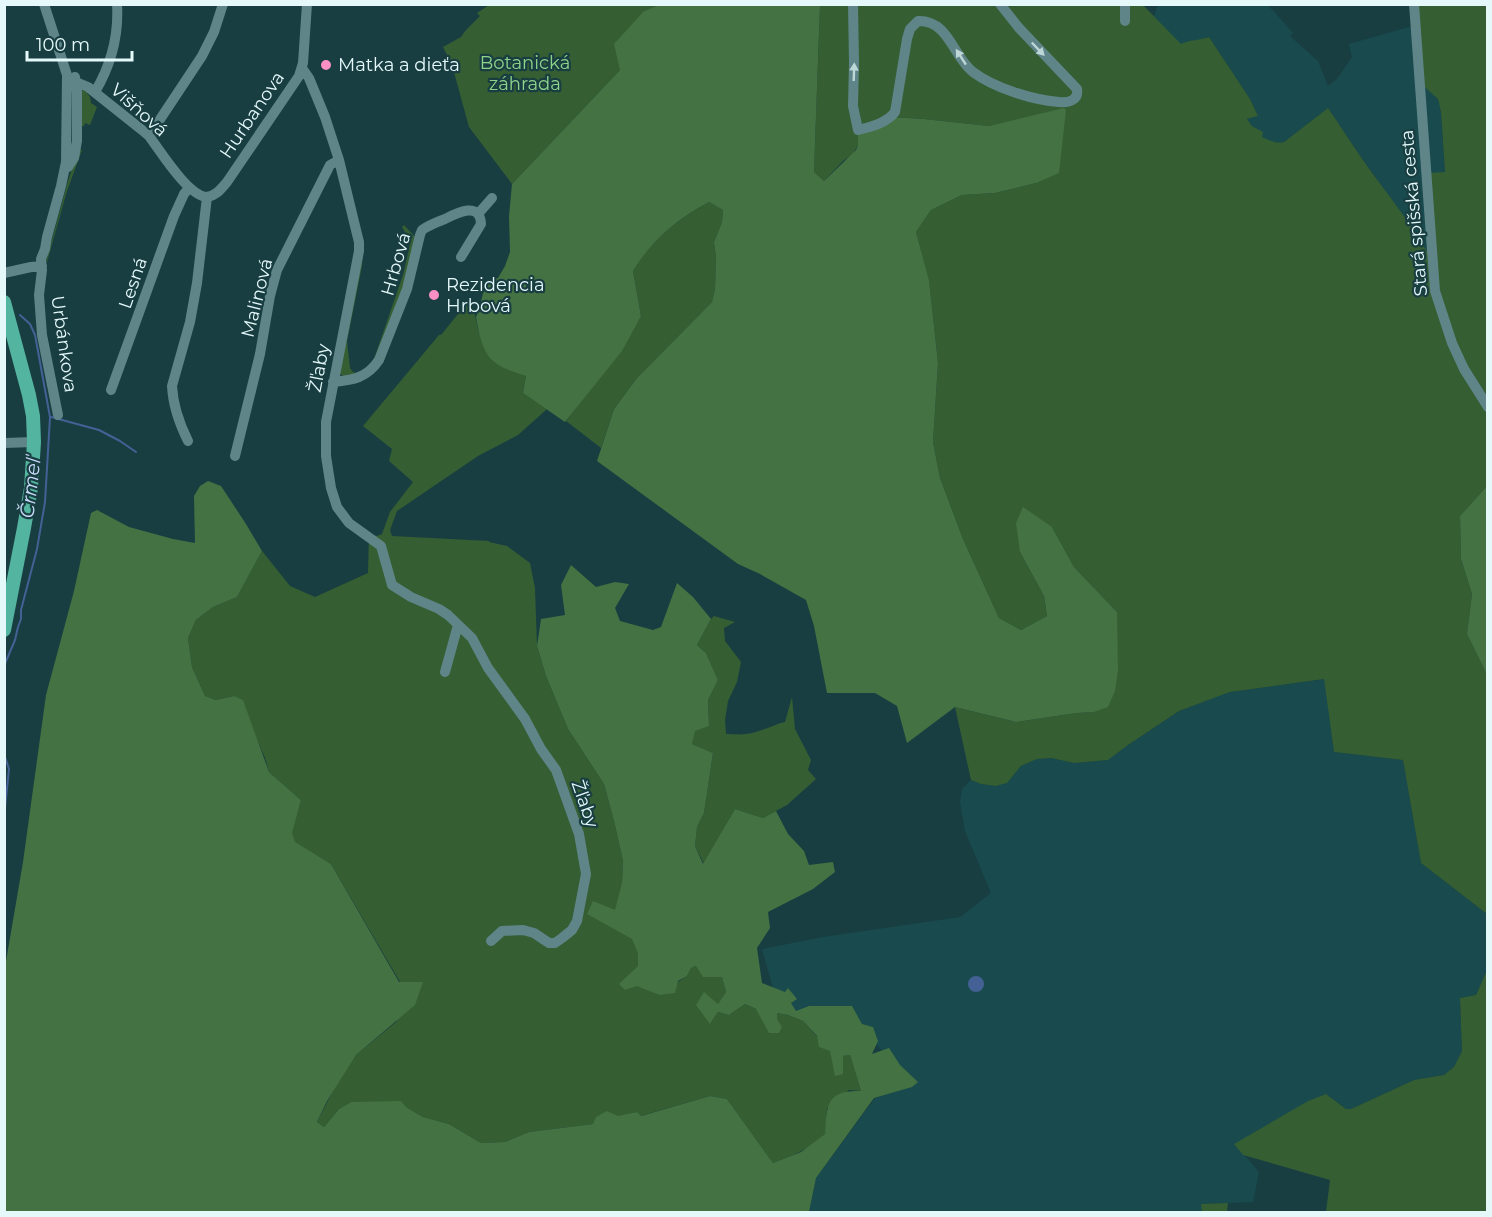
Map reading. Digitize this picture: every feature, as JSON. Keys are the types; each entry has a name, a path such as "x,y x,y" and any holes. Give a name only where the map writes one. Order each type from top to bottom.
{"main road":[{"path":"4,302 8,331 32,408 34,442 34,460 27,508 4,630"}],"street":[{"path":"44,4 71,82"},
{"path":"51,4 71,82"},
{"path":"95,92 115,46 117,4"},
{"path":"149,136 202,56 214,32 223,4"},
{"name":"Hurbanova","path":"207,197 219,192 227,182 294,84 302,68 307,4"},
{"path":"853,4 853,106 858,130 886,120 895,112 907,39 910,29 918,21 929,22 939,29 972,72 991,82 1034,99 1067,102 1074,99 1078,93 1077,89 1019,28 1000,4"},
{"path":"1125,4 1125,21"},
{"name":"Stará spišská cesta","path":"1414,4 1435,291 1452,343 1464,369 1488,407"},
{"name":"Žľaby","path":"302,68 309,78 325,117 339,160 359,246 325,430 329,482 337,507 349,523 381,546 392,585 411,597 439,609 472,638 488,668 525,719 541,749 556,770 579,834 586,874 577,921 572,930 555,943 549,944 534,933 515,929 502,931 491,940"},
{"name":"Višňová","path":"71,82 83,84 95,92 149,136 189,188 201,197 207,197"},
{"name":"Urbánkova","path":"58,415 42,335 39,295 41,259 46,237 65,172 71,164 76,145 71,82"},
{"name":"Malinová","path":"235,456 260,354 277,270 330,165 339,160"},
{"name":"Lesná","path":"111,390 174,216 189,188"},
{"path":"188,441 176,415 172,386 190,322 207,197"},
{"path":"461,257 480,227 481,221 478,214 492,198"},
{"name":"Hrbová","path":"333,382 347,381 364,375 374,368 379,360 407,289 422,230 466,210 478,214"},
{"path":"4,273 42,266"},
{"path":"4,443 34,442"},
{"path":"445,672 458,625"}],"shaded area":[{"path":"1158,5 1268,5 1293,33 1290,36 1318,61 1328,86 1337,79 1352,57 1349,44 1416,25 1420,82 1438,99 1441,112 1445,173 1427,173 1434,264 1412,228 1328,108 1284,142 1260,141 1247,119 1258,116 1250,99 1209,37 1181,45 1154,16"},
{"path":"1325,679 1334,752 1403,760 1421,863 1487,914 1487,970 1476,995 1460,998 1462,1051 1454,1067 1444,1075 1414,1080 1351,1109 1346,1109 1326,1094 1235,1144 1259,1172 1253,1202 1202,1204 1202,1212 809,1212 816,1178 875,1098 911,1086 866,1031 780,1013 762,949 823,937 960,917 991,893 965,831 960,802 962,789 971,780 996,786 1007,783 1021,766 1037,759 1051,758 1074,763 1108,760 1179,711 1230,692"}],"green space":[{"path":"662,4 820,5 814,172 824,181 856,150 858,130 891,117 989,126 1064,108 1066,110 1059,173 1036,183 995,193 962,195 931,210 916,232 929,280 938,363 933,442 940,478 963,539 999,618 1021,630 1047,616 1044,596 1020,552 1016,523 1023,507 1052,527 1074,567 1117,612 1118,670 1115,691 1108,707 1094,712 1016,722 955,707 907,743 897,706 875,693 827,693 814,626 806,600 738,564 597,461 614,409 637,378 712,302 715,289 714,242 722,222 723,210 709,202 666,231 640,260 633,271 641,316 622,351 565,422 523,393 526,376 498,365 488,355 481,339 476,317 486,281 498,278 510,252 509,216 512,184 620,70 614,44 644,11"},
{"name":"Botanická záhrada","path":"489,5 662,5 644,11 620,70 512,184 469,127 452,65 443,47 461,37 480,16 477,13"},
{"path":"820,5 1143,5 1181,44 1209,37 1250,99 1258,116 1247,119 1252,126 1263,132 1262,137 1275,142 1284,142 1328,108 1411,226 1433,262 1427,173 1445,172 1441,112 1438,99 1420,83 1414,5 1487,5 1487,486 1460,516 1461,559 1472,594 1467,634 1487,675 1487,914 1421,863 1403,760 1334,752 1324,679 1230,692 1179,711 1108,760 1074,763 1051,758 1037,759 1021,766 1007,783 996,786 971,780 955,707 1016,722 1094,712 1117,612 1074,567 1052,527 1020,552 1044,596 1047,616 1021,630 999,618 963,539 940,478 933,442 938,363 929,281 916,232 931,210 962,195 995,193 1036,183 1066,110 989,126 891,117 859,139 853,154 824,181 814,172"},
{"path":"84,89 91,103 97,107 90,125 85,123 81,126 82,91"},
{"path":"79,149 82,150 46,262 68,181"},
{"path":"709,202 723,210 722,222 714,242 715,289 712,302 637,378 614,409 601,448 566,421 641,316 633,271 640,260 666,231"},
{"path":"404,225 417,239 402,299 373,365 367,370 360,375 344,376 338,372 363,251 347,341 350,368 357,374 368,369 375,356 403,275 411,240 402,227"},
{"path":"471,298 479,333 500,366 526,376 523,393 547,409 518,435 478,456 397,511 390,530 392,536 489,541 507,546 530,563 535,588 537,646 546,676 568,729 604,784 623,861 622,883 650,965 625,990 637,985 659,995 687,976 691,968 696,966 722,977 726,992 710,1024 718,1012 729,1015 745,1004 777,1019 777,1013 803,1021 830,1051 843,1074 843,1056 850,1055 861,1091 849,1090 827,1108 825,1134 819,1140 800,1152 773,1163 727,1099 710,1096 640,1116 637,1112 593,1124 529,1132 505,1142 481,1143 449,1124 423,1117 406,1107 351,1102 339,1109 324,1127 317,1122 339,1079 356,1055 396,1022 422,982 400,982 331,864 295,843 291,833 301,800 269,772 255,735 234,696 216,700 205,696 192,667 188,638 196,620 213,607 237,597 262,551 290,586 315,597 368,573 369,534 377,536 382,534 390,512 413,482 389,461 392,449 363,426"},
{"path":"208,481 221,486 262,551 237,597 213,607 196,620 188,638 192,667 205,696 216,700 234,696 243,700 269,772 301,800 292,833 295,842 331,864 399,982 423,982 415,1005 356,1055 327,1101 317,1122 324,1127 339,1109 351,1102 401,1101 406,1107 423,1117 449,1124 481,1143 505,1142 529,1132 593,1124 596,1117 607,1111 618,1116 637,1112 641,1116 710,1096 727,1099 773,1163 801,1152 825,1134 828,1107 835,1097 849,1091 861,1091 850,1055 843,1056 843,1074 835,1076 830,1051 819,1047 817,1036 803,1021 777,1013 777,1019 782,1027 779,1033 769,1033 756,1009 745,1004 729,1015 718,1012 710,1024 696,1005 704,992 718,1004 726,992 722,977 703,977 696,966 691,968 687,976 678,981 675,993 659,995 637,986 625,990 619,984 638,966 638,953 632,939 587,914 593,901 615,910 622,883 623,861 604,784 568,729 546,676 537,646 541,619 565,615 561,585 571,565 596,587 615,582 629,584 615,608 620,621 653,630 661,627 677,583 693,597 711,619 697,645 706,653 718,680 708,700 709,726 695,731 692,744 713,753 704,813 697,827 695,846 703,864 735,809 763,818 776,811 788,834 804,851 809,865 833,862 835,872 813,889 768,912 770,928 757,948 762,983 785,992 788,988 797,999 791,1003 796,1011 809,1006 852,1006 862,1024 873,1027 878,1041 872,1054 889,1048 900,1065 918,1082 912,1087 874,1098 816,1178 809,1212 5,1212 5,967 23,862 46,695 74,591 91,513 97,510 129,527 195,543 194,496 200,486"},
{"path":"1487,486 1487,675 1467,634 1472,594 1461,559 1460,516"},
{"path":"714,616 735,622 724,628 725,641 741,662 737,682 728,701 725,720 726,734 751,733 785,722 792,697 795,729 811,760 808,770 816,779 787,805 763,818 735,809 704,864 695,846 697,827 704,813 713,753 692,744 694,731 709,725 708,700 718,680 706,653 697,645"},
{"path":"1487,970 1487,1212 1326,1212 1330,1180 1243,1155 1234,1144 1308,1101 1326,1094 1346,1109 1351,1109 1414,1080 1444,1075 1454,1067 1462,1051 1460,998 1476,995"},
{"path":"1228,1203 1227,1212 1202,1212 1201,1204"}],"water":[{"path":"976,976 984,984 976,992 968,984"}],"waterway":[{"name":"Črmeľ","path":"4,666 21,619 21,610 37,549 45,502 50,417 35,335 30,324 20,315"},
{"path":"51,417 99,430 136,452"},
{"name":"Črmeľ","path":"4,754 9,769 4,818"}],"place":[{"name":"Matka a dieťa","path":"326,65"},
{"name":"Rezidencia Hrbová","path":"434,295"}]}
